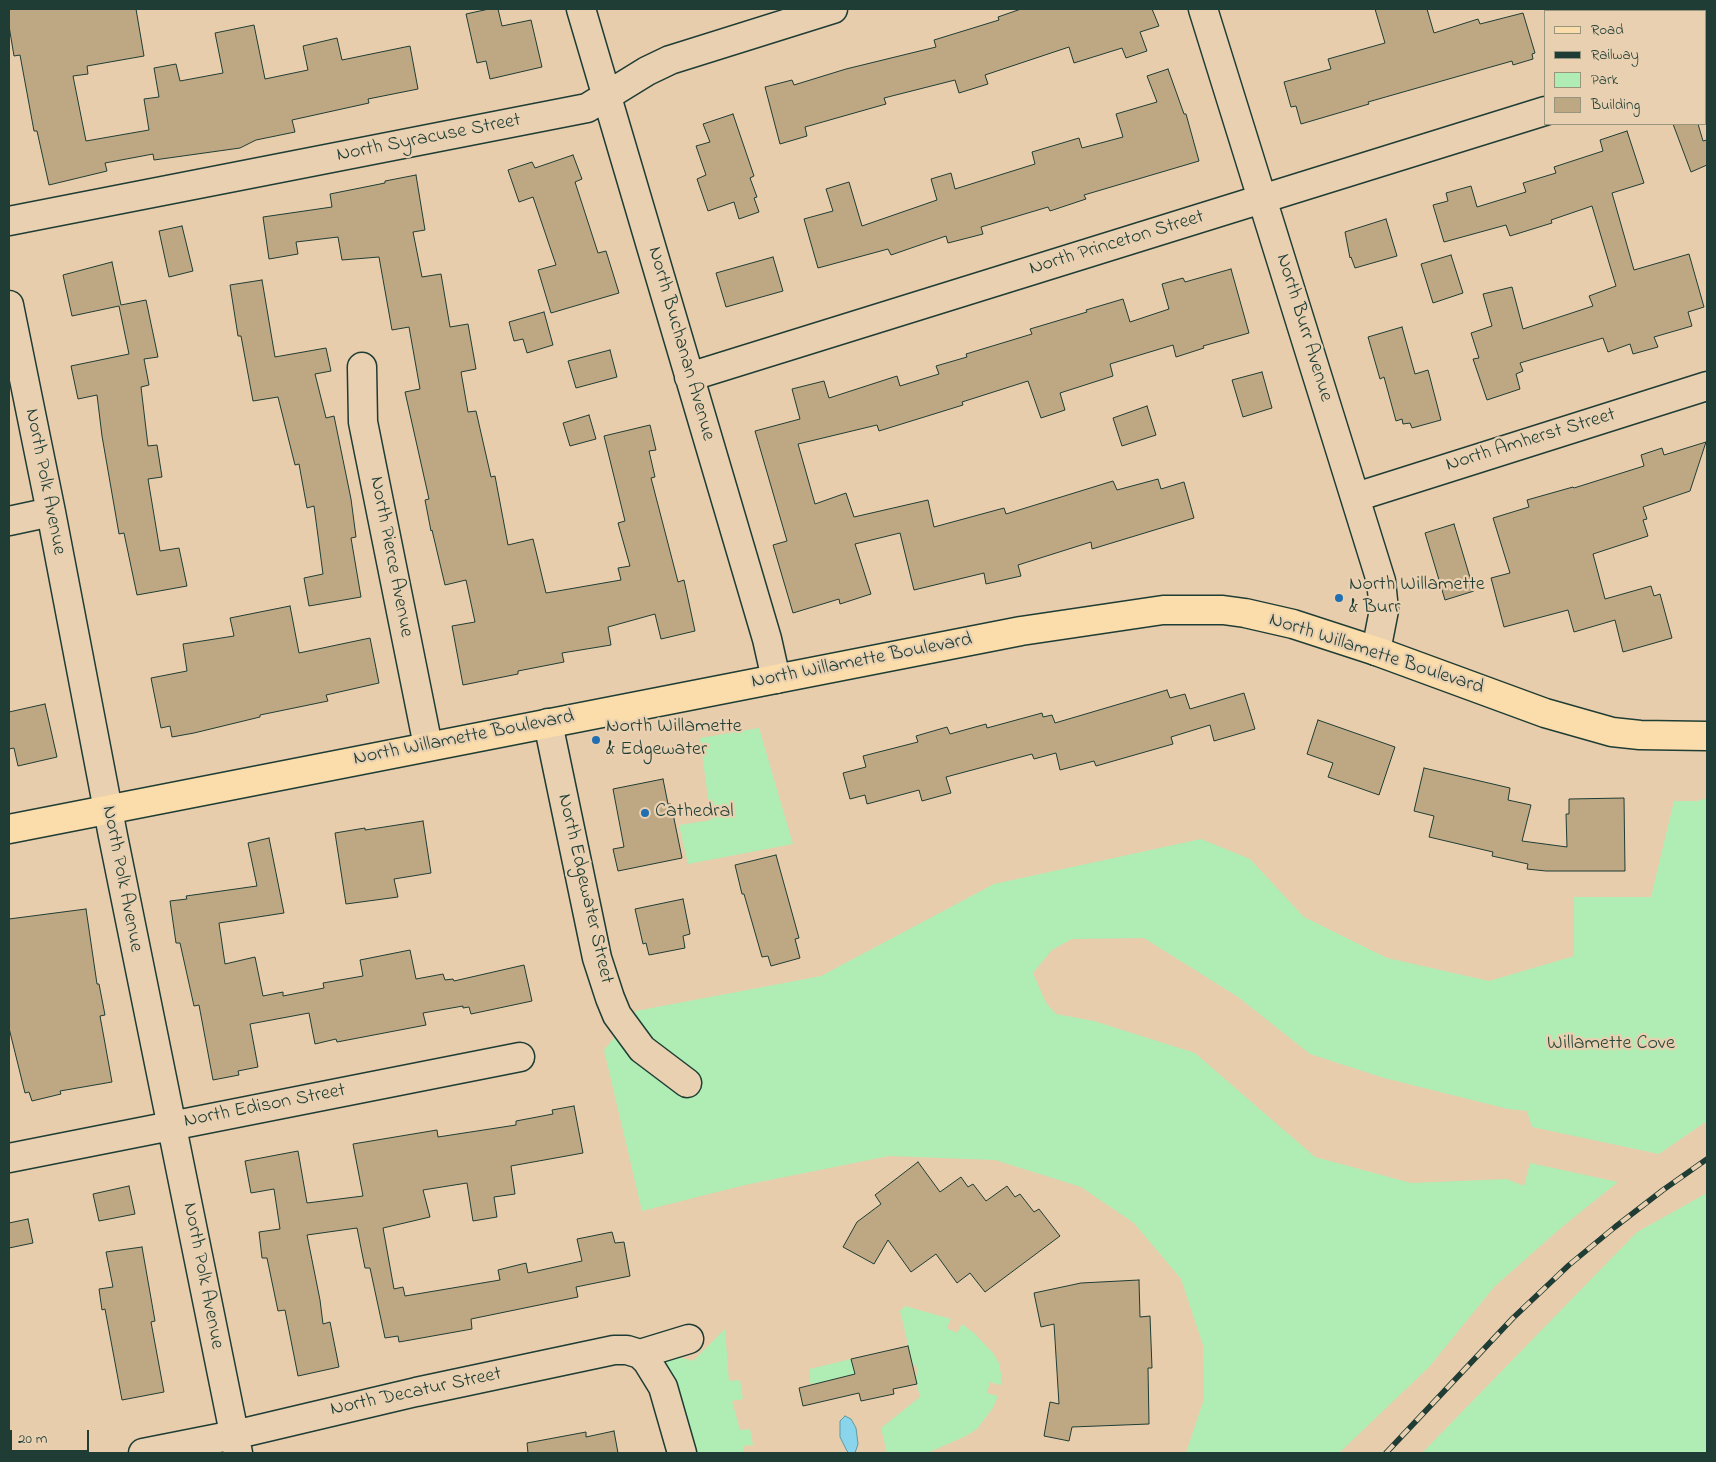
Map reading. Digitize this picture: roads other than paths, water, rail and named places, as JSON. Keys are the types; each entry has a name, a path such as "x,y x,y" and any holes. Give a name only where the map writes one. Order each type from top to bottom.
{"main road":[{"name":"North Willamette Boulevard","path":"9,829 1021,631 1163,610 1193,609 1245,613 1293,624 1376,651 1545,713 1612,732 1640,735 1707,736"}],"street":[{"name":"North Buchanan Avenue","path":"581,9 767,639 776,679"},
{"name":"North Syracuse Street","path":"9,221 588,108 647,70 670,60 833,9"},
{"name":"North Burr Avenue","path":"1202,9 1381,580 1384,610 1376,651"},
{"name":"North Princeton Street","path":"689,377 1544,111"},
{"name":"North Polk Avenue","path":"9,305 51,512 107,810 236,1444"},
{"name":"North Pierce Avenue","path":"362,367 363,422 428,746"},
{"name":"North Amherst Street","path":"1356,497 1707,386"},
{"path":"9,521 51,512"},
{"name":"North Edgewater Street","path":"548,723 597,958 610,998 617,1015 642,1050 686,1084"},
{"name":"North Edison Street","path":"9,1158 520,1057"},
{"name":"North Decatur Street","path":"143,1453 236,1444 416,1392 614,1350 627,1350 640,1354 689,1339"},
{"path":"640,1354 648,1361 663,1386 682,1453"}],"water":[{"path":"845,1416 851,1419 856,1428 858,1444 855,1453 847,1451 840,1437 840,1421"}],"railway":[{"path":"1386,1453 1513,1318 1569,1265 1663,1190 1707,1159"}],"place":[{"name":"North Willamette & Burr","path":"1339,598"},
{"name":"North Willamette & Edgewater","path":"596,740"},
{"name":"Cathedral","path":"645,813"}],"park label":[{"name":"Willamette Cove","path":"1611,1045"}]}
